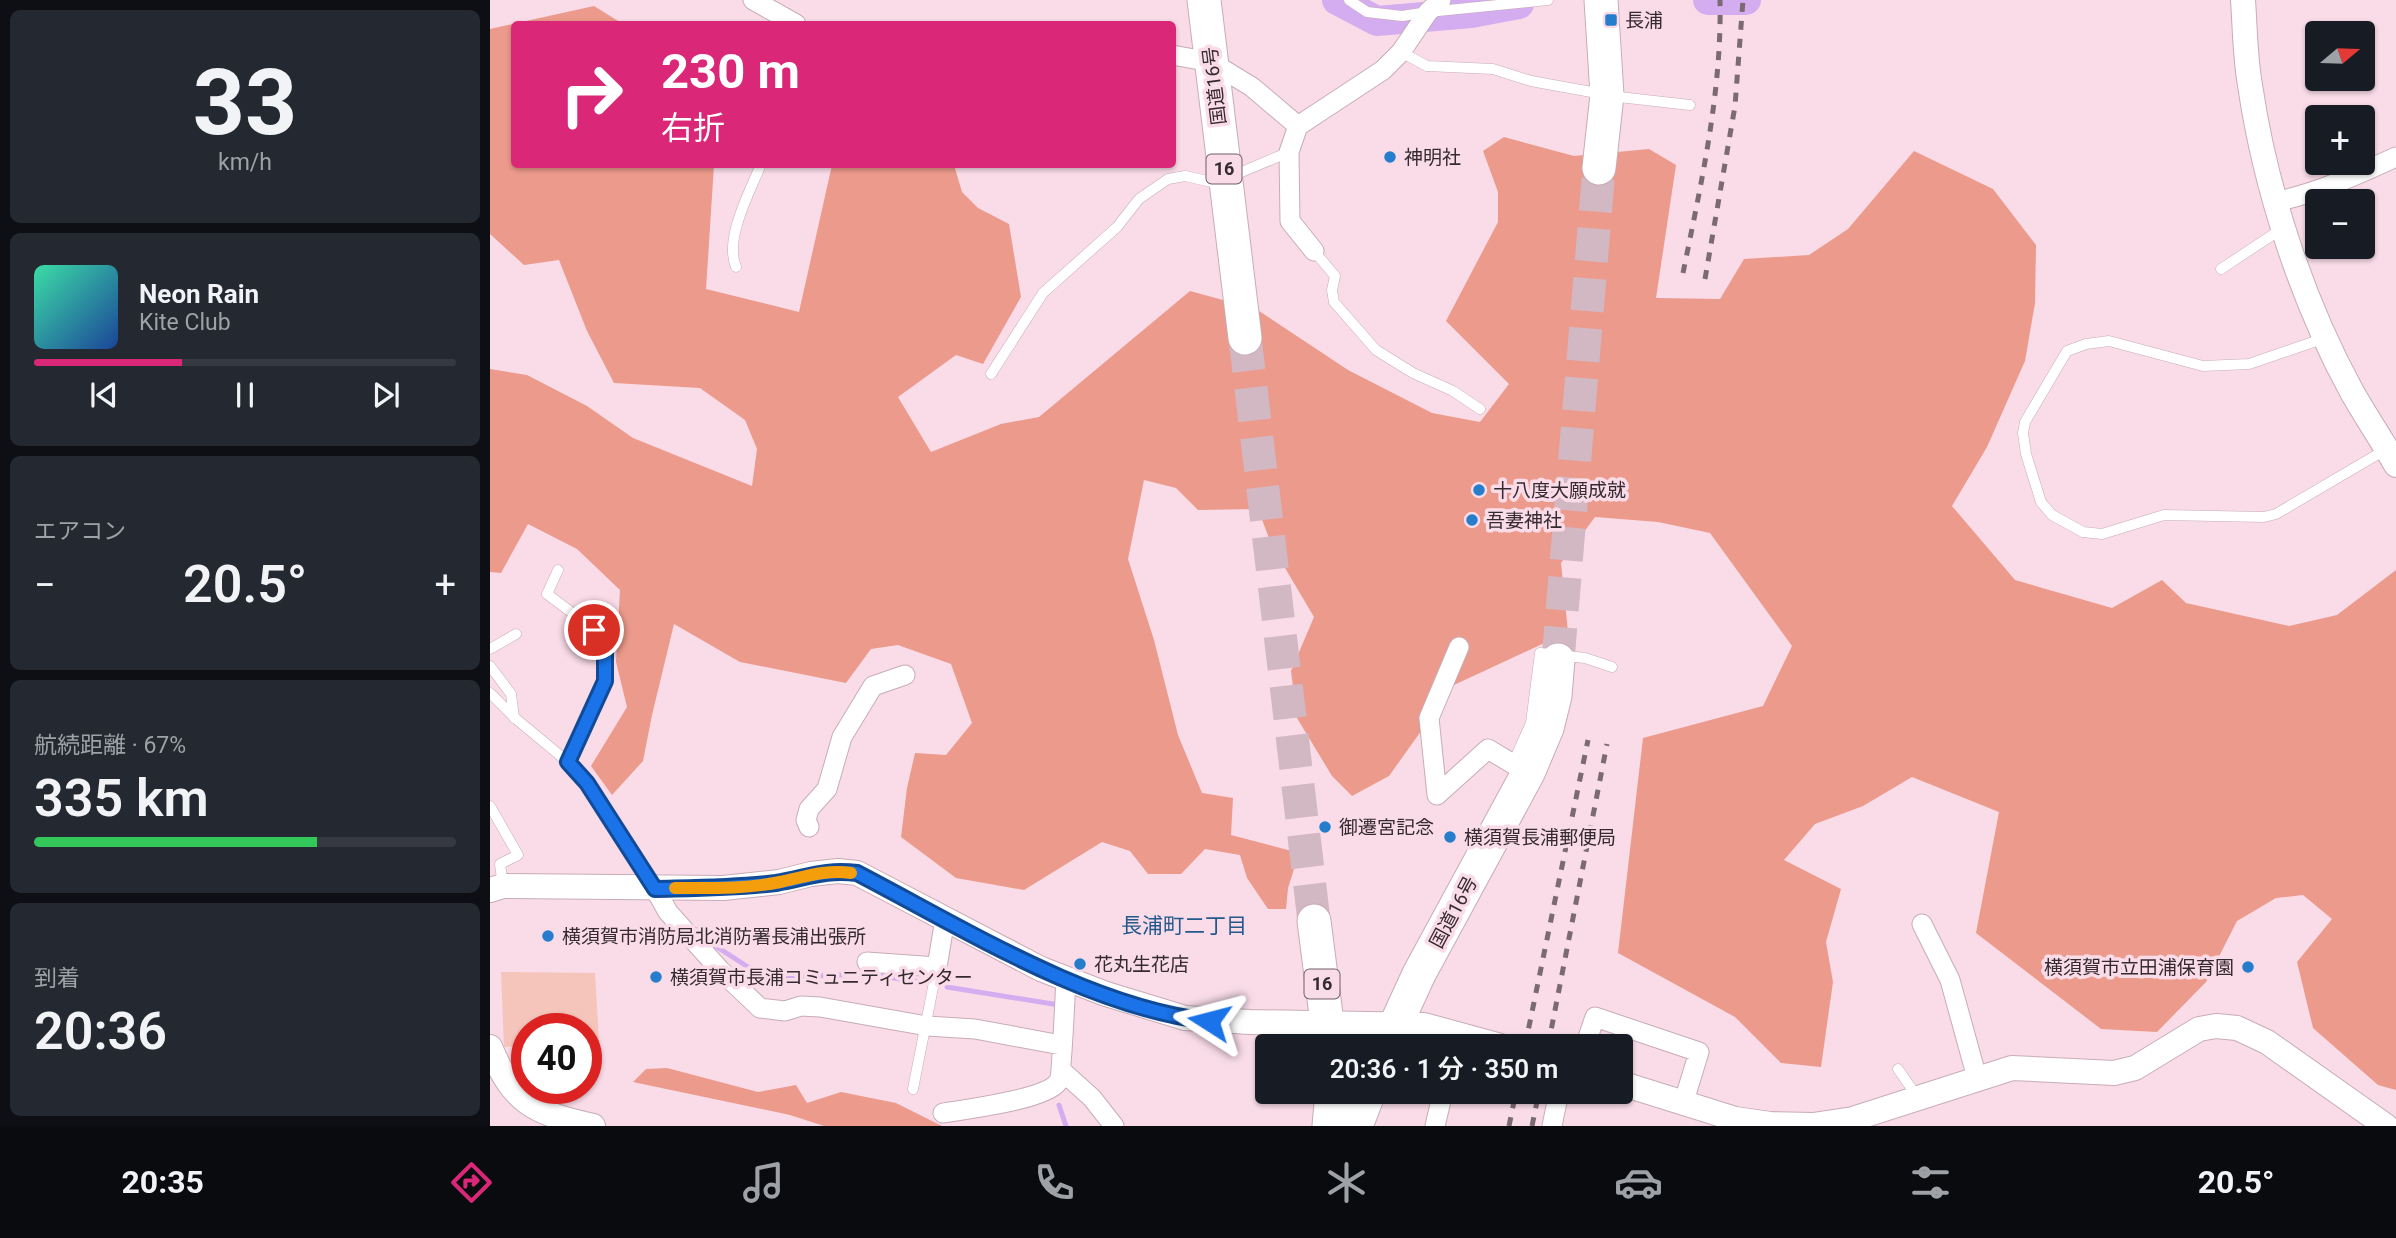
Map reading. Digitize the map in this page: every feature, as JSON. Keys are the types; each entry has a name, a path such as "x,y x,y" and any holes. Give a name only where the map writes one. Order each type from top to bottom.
{"highway":[{"name":"国道16号","path":"1204,0 1245,338"},
{"path":"1599,168 1607,95 1601,0"},
{"name":"国道16号","path":"1391,1034 1521,768 1547,728 1555,696 1558,660"},
{"name":"16","path":"1314,921 1328,1034"},
{"path":"1370,1034 1386,1025 1390,1034"},
{"path":"1329,1126 1331,1104"},
{"path":"1335,1126 1343,1104"},
{"path":"1356,1126 1364,1104"}],"street":[{"path":"753,0 791,21"},
{"path":"2243,0 2249,85 2283,228 2326,338 2352,392 2391,457"},
{"path":"1314,251 1290,221 1289,152 1298,126 1383,69 1401,52 1435,6"},
{"path":"1176,56 1211,62 1252,87 1298,126"},
{"path":"2275,202 2352,177 2396,157"},
{"path":"1459,647 1429,718 1437,795 1488,749 1521,768"},
{"path":"808,827 806,820 809,809 827,789 842,737 873,686 905,675"},
{"path":"497,888 723,888 779,882 811,874 838,871 857,873 1041,969 1106,995 1185,1018 1251,1022 1328,1034"},
{"path":"655,889 668,912 721,971 760,1008 785,1011 801,1006 820,1007 927,1026 975,1029 1061,1045"},
{"path":"867,961 937,967 945,919"},
{"path":"1922,924 1950,980 1977,1078"},
{"path":"943,1113 1006,1102 1047,1091 1059,1082 1062,1071 1061,1045 1066,979"},
{"path":"1589,1034 1594,1017 1699,1052 1684,1101"},
{"path":"1394,1034 1423,1025 1442,1034"},
{"path":"1633,1087 1735,1119 1770,1125 1813,1125 1853,1119 2012,1068 2114,1073 2134,1068 2199,1029 2216,1026 2236,1028 2267,1042 2386,1126"},
{"path":"490,1046 500,1070 518,1097 544,1113 593,1126"},
{"path":"1062,1071 1092,1098 1114,1126"},
{"path":"1435,1126 1440,1104"},
{"path":"1552,1126 1557,1104"}],"lane":[{"path":"1349,0 1367,12 1402,16 1435,6 1548,0"},
{"path":"1401,52 1427,65 1493,69 1531,81 1607,95 1690,105"},
{"path":"991,374 1044,293 1117,227 1139,199 1168,179 1185,176 1212,182 1289,152"},
{"path":"736,267 732,258 733,242 760,168"},
{"path":"2221,269 2283,228"},
{"path":"1314,251 1335,276 1332,290 1334,302 1376,350 1413,373 1453,391 1480,409"},
{"path":"2326,338 2249,364 2203,366 2109,341 2086,344 2067,351 2025,422 2023,433 2026,454 2042,502 2052,515 2084,532 2102,534 2164,515 2264,517 2276,514 2391,457"},
{"path":"558,570 547,594 594,630 605,647 605,681 568,762"},
{"path":"490,649 516,634"},
{"path":"1521,768 1531,723 1540,653 1585,658 1612,667"},
{"path":"490,666 511,694 514,718"},
{"path":"490,693 514,718 568,762 587,783 655,889"},
{"path":"490,806 518,855 500,864 497,888"},
{"path":"913,1089 937,967"},
{"path":"1898,1069 1918,1098"}],"shaded area":[{"path":"594,6 618,21 526,21"},
{"path":"511,24 511,168 714,168 706,289 799,312 831,168 955,168 962,192 978,208 1009,224 1021,297 983,364 956,355 898,397 931,452 1001,424 1039,417 1190,291 1256,309 1348,370 1432,413 1480,422 1509,384 1446,321 1498,222 1498,192 1483,151 1504,137 1574,156 1649,149 1676,165 1656,298 1720,299 1744,259 1809,255 1848,229 1914,151 1993,189 2036,245 2035,303 2025,361 1987,447 1952,506 2015,580 2112,608 2162,580 2186,603 2289,626 2337,615 2396,570 2396,1090 2378,1085 2313,1028 2297,962 2332,919 2303,895 2276,898 2237,921 2206,982 2157,1032 2101,1029 1976,933 1999,812 1912,777 1863,806 1815,824 1784,860 1841,889 1826,942 1833,982 1821,1067 1781,1063 1735,1017 1618,953 1643,738 1763,706 1792,646 1710,533 1658,522 1595,517 1561,563 1568,632 1454,685 1389,776 1352,796 1332,776 1297,718 1291,671 1314,617 1272,546 1258,509 1198,510 1176,488 1144,480 1128,559 1154,640 1178,735 1202,793 1233,798 1231,835 1299,853 1288,888 1286,909 1268,909 1247,878 1240,855 1205,849 1181,874 1148,874 1130,851 1102,842 1024,890 956,878 901,837 907,788 915,753 946,755 972,723 951,664 898,645 871,649 846,683 740,662 674,624 643,761 612,795 591,766 627,707 616,662 620,590 577,549 528,524 501,573 490,572 490,369 527,375 587,406 633,438 752,486 757,449 745,420 700,388 614,383 587,331 559,260 524,265 490,234 490,29"},
{"path":"501,972 595,973 597,1013 511,1013 511,1047 504,1047"},
{"path":"667,1068 758,1092 796,1085 807,1103 841,1092 896,1103 942,1126 824,1126 790,1115 633,1082 646,1069"}],"waterway":[{"path":"1337,0 1377,21 1471,13 1519,4"},
{"path":"1708,0 1746,0"},
{"path":"697,930 714,945 748,967 781,977 868,974 920,982"},
{"path":"947,987 1059,1005 1059,1008"},
{"path":"1059,1105 1066,1126"}],"tunnel":[{"path":"1558,660 1599,168"},
{"path":"1245,338 1314,921"}],"railway":[{"path":"1683,273 1714,103 1720,0"},
{"path":"1705,279 1735,106 1743,0"},
{"path":"1527,1034 1588,740"},
{"path":"1550,1034 1607,744"},
{"path":"1509,1126 1514,1104"},
{"path":"1532,1126 1537,1104"}],"slow traffic":[{"path":"675,888 723,888 779,882 811,874 838,871 851,873"}],"place":[{"name":"長浦","path":"1611,20"},
{"name":"神明社","path":"1390,157"},
{"name":"十八度大願成就","path":"1479,490"},
{"name":"吾妻神社","path":"1472,520"},
{"name":"御遷宮記念","path":"1325,827"},
{"name":"横須賀長浦郵便局","path":"1450,837"},
{"name":"横須賀市消防局北消防署長浦出張所","path":"548,936"},
{"name":"花丸生花店","path":"1080,964"},
{"name":"横須賀市立田浦保育園","path":"2248,967"},
{"name":"横須賀市長浦コミュニティセンター","path":"656,977"}],"district":[{"name":"長浦町二丁目","path":"1184,926"}],"route":[{"path":"594,630 605,647 605,681 568,762 587,783 655,889 723,888 779,882 811,874 838,871 857,873 1041,969 1106,995 1160,1012 1209,1021"}]}
